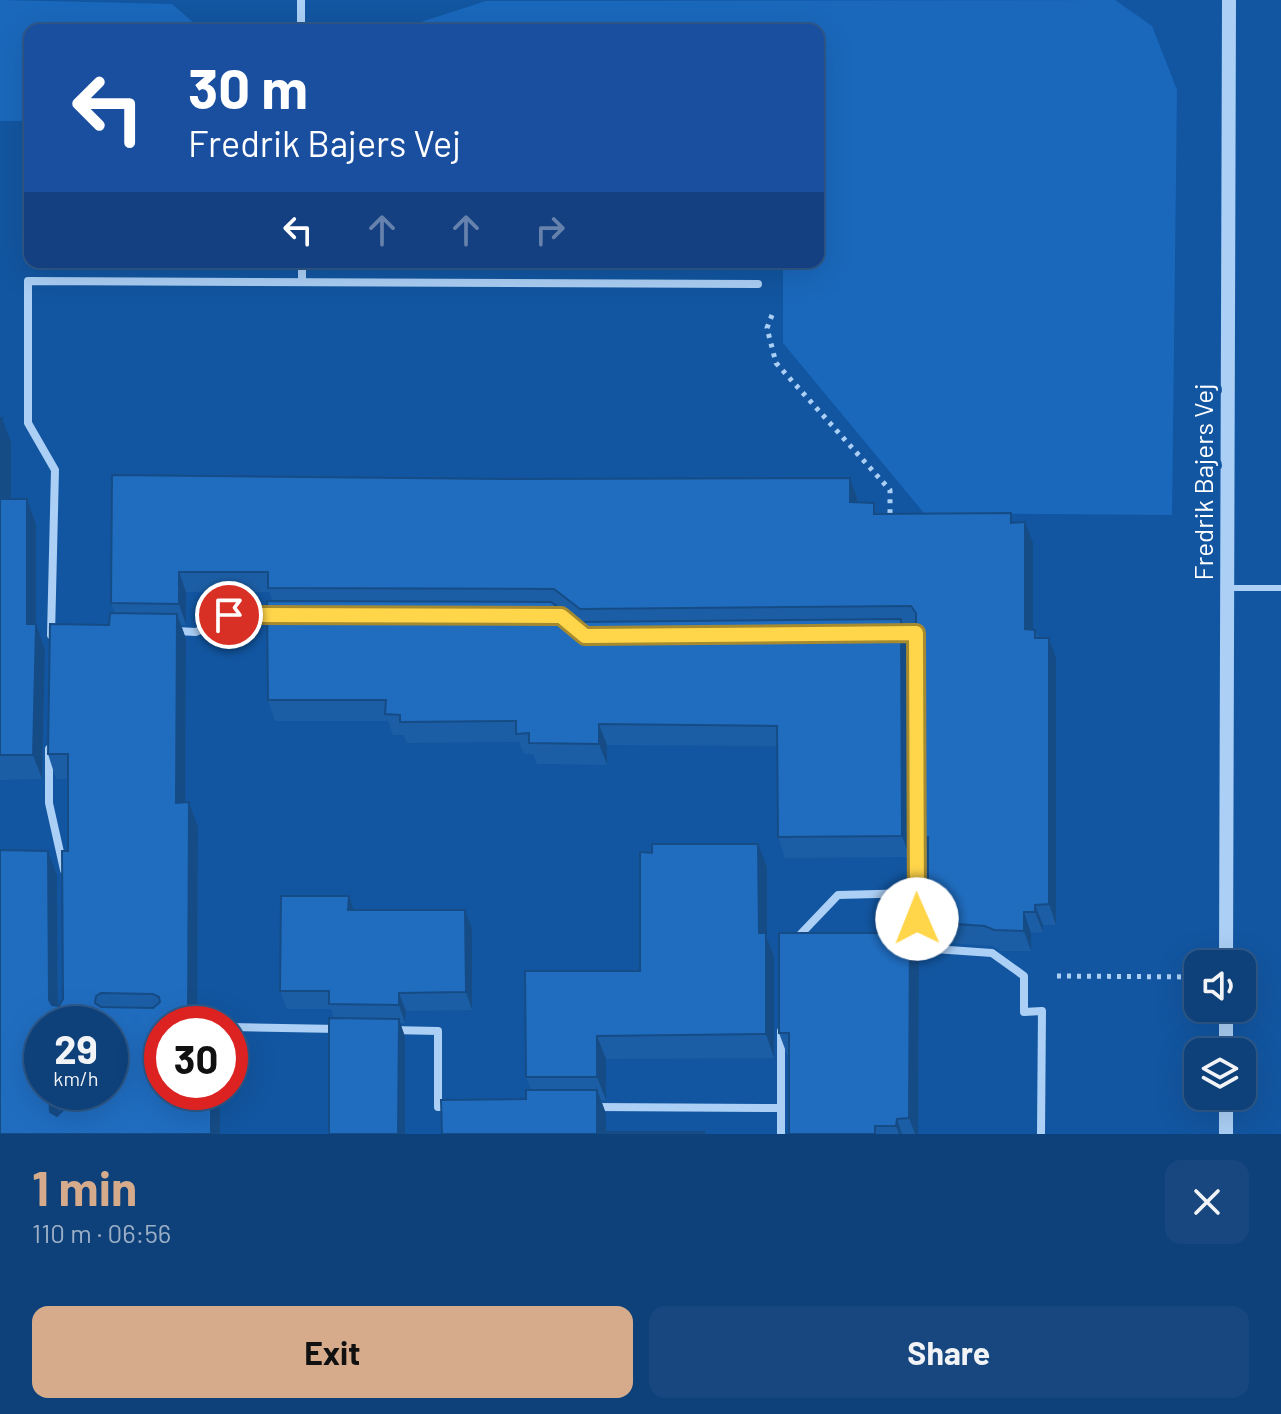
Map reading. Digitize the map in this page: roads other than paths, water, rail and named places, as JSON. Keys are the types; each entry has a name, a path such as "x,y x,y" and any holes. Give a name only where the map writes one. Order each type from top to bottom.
{"street":[{"path":"301,0 301,24"},
{"name":"Fredrik Bajers Vej","path":"1226,950 1229,0"},
{"path":"302,268 302,282"},
{"path":"51,642 55,470 28,423 28,281 758,284"},
{"path":"167,631 196,632 229,615 292,615"},
{"path":"51,629 65,629"},
{"path":"890,632 916,633 917,945 920,948 992,953 1024,976 1024,1012 1042,1011 1041,1134"},
{"path":"49,743 49,803 64,870 64,885"},
{"path":"791,944 838,895 916,893"},
{"path":"781,1018 781,1134"},
{"path":"248,1027 349,1029"},
{"path":"379,1030 438,1031 438,1107 453,1107"},
{"path":"578,1107 781,1108"},
{"path":"1226,1110 1226,1134"}],"lane":[{"path":"1226,588 1281,588"}]}
